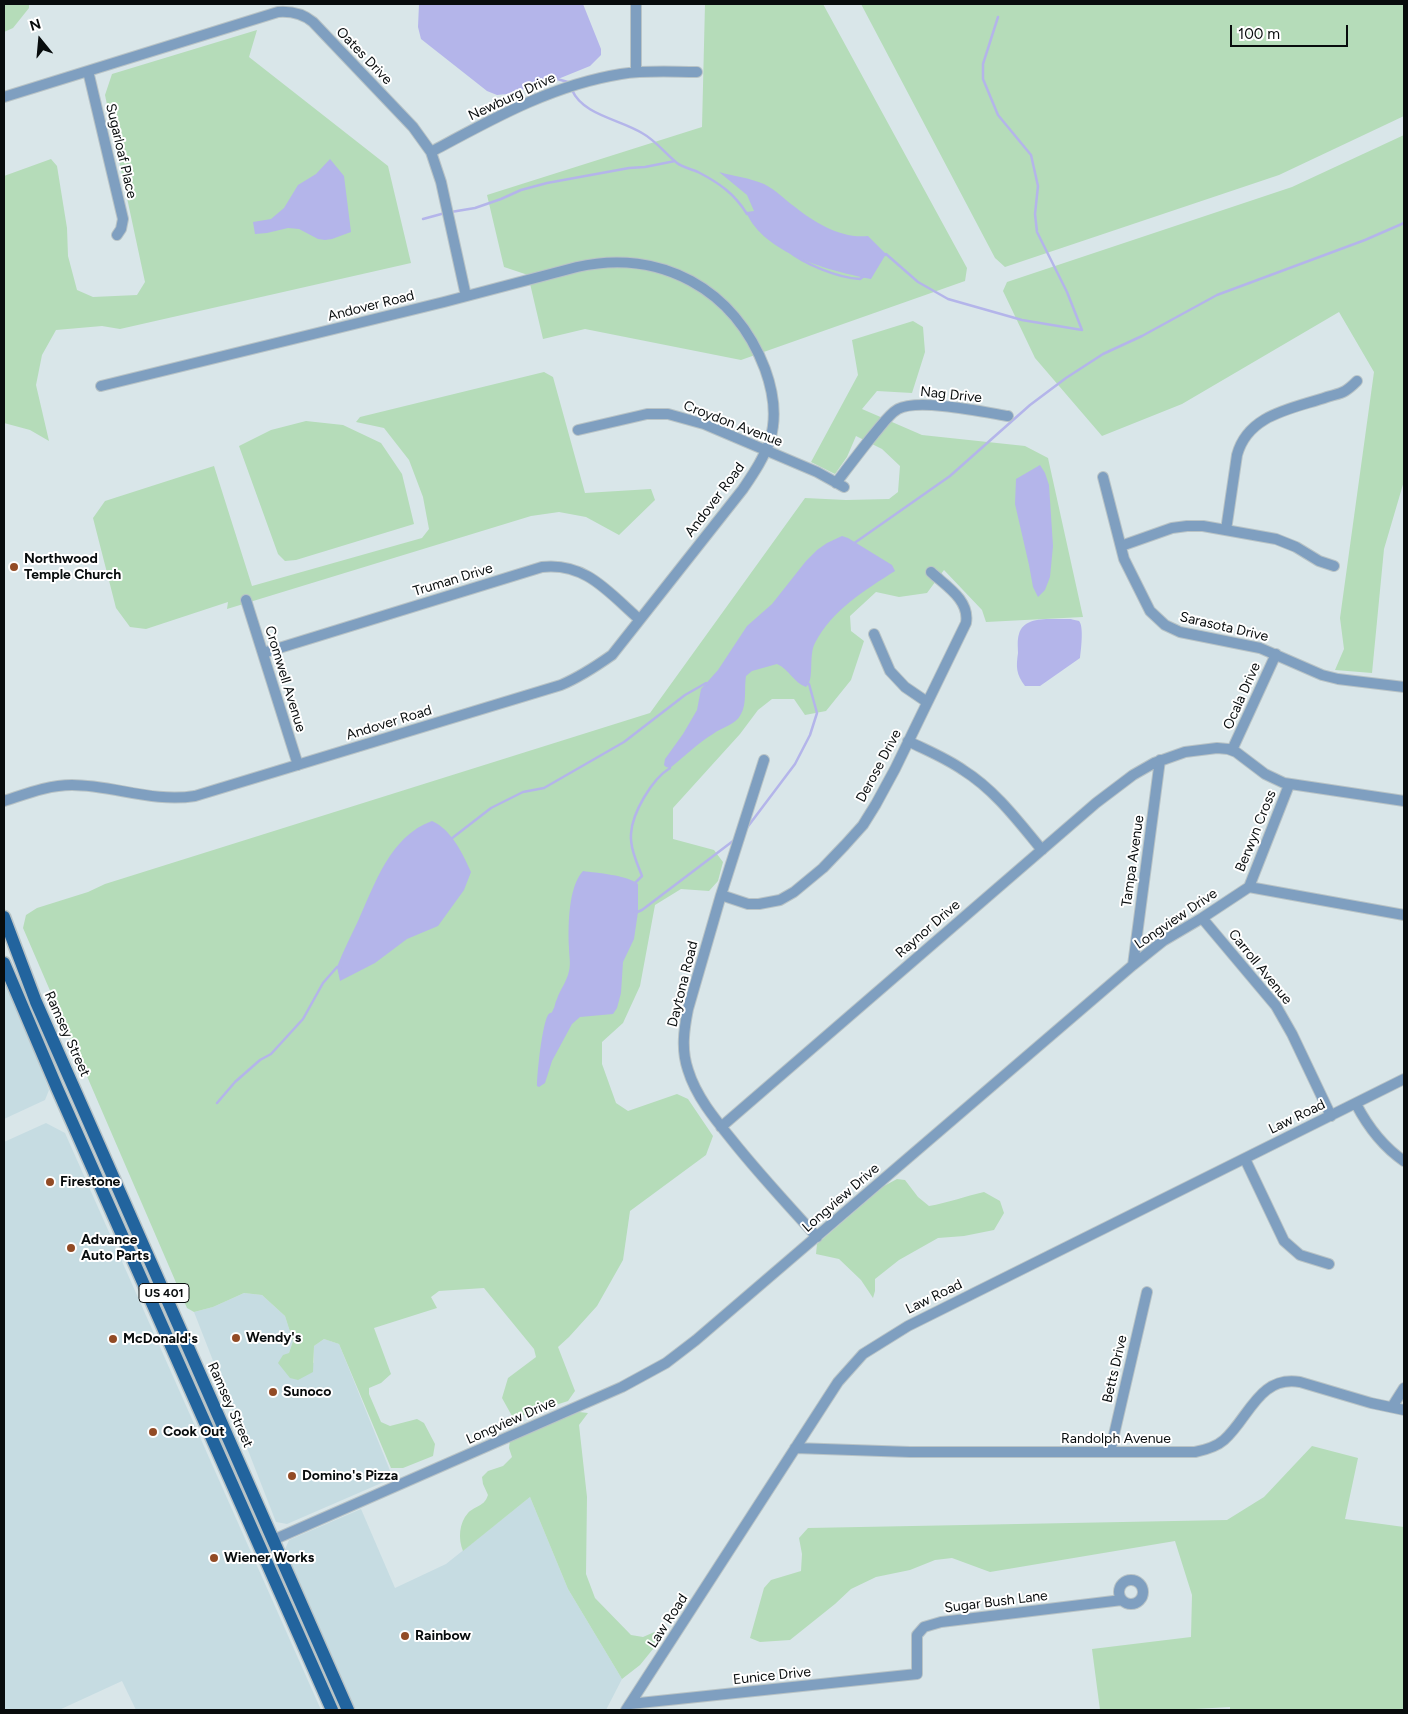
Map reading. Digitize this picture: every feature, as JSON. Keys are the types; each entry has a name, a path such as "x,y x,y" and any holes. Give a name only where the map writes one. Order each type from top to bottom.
{"main road":[{"name":"Ramsey Street","path":"4,917 26,976 348,1710"},
{"name":"US 401","path":"4,963 64,1105 332,1710"},
{"path":"64,1105 79,1098"},
{"path":"176,1360 193,1359"},
{"path":"182,1372 193,1359"}],"street":[{"path":"636,4 636,72"},
{"name":"Oates Drive","path":"4,97 278,12 294,12 304,16 313,22 414,127 431,152 441,182 466,296"},
{"name":"Sugarloaf Place","path":"88,71 123,220 122,229 116,235"},
{"name":"Newburg Drive","path":"431,152 530,101 558,89 578,83 636,72 697,72"},
{"name":"Andover Road","path":"4,801 44,789 70,785 161,798 203,794 561,685 594,668 612,655 753,475 770,439 773,404 768,377 760,356 744,328 730,311 706,290 672,272 654,266 625,262 609,262 578,267 101,386"},
{"path":"1226,530 1237,455 1240,444 1248,432 1256,424 1274,415 1346,391 1358,381"},
{"name":"Nag Drive","path":"840,485 881,426 896,410 905,406 913,404 961,408 1008,416"},
{"name":"Croydon Avenue","path":"578,430 647,414 668,414 704,424 817,472 840,485"},
{"name":"Sarasota Drive","path":"1103,477 1124,559 1147,606 1157,619 1165,625 1180,632 1250,645 1276,654 1322,675 1338,679 1404,687"},
{"path":"1121,546 1172,528 1198,526 1276,539 1296,547 1319,561 1334,566"},
{"name":"Truman Drive","path":"263,654 542,567 553,566 574,569 589,576 639,619"},
{"name":"Derose Drive","path":"720,895 738,902 759,904 780,900 794,892 823,868 863,825 895,769 966,623 967,618 963,603 931,572"},
{"name":"Cromwell Avenue","path":"246,600 298,765"},
{"path":"874,634 890,672 905,687 927,702"},
{"name":"Ocala Drive","path":"1232,750 1276,654"},
{"path":"908,741 963,770 986,787 1006,807 1042,850"},
{"name":"Raynor Drive","path":"721,1127 1096,803 1133,775 1160,760 1185,752 1217,748 1232,750"},
{"path":"1232,750 1270,777 1290,785 1404,799"},
{"name":"Daytona Road","path":"764,760 720,895 688,1010 684,1036 687,1068 709,1111 721,1127 753,1166 817,1237"},
{"name":"Tampa Avenue","path":"1133,965 1160,760"},
{"name":"Berwyn Cross","path":"1249,887 1290,785"},
{"path":"1249,887 1404,915"},
{"name":"Longview Drive","path":"273,1540 622,1387 666,1363 696,1340 1163,940 1202,918 1249,887"},
{"name":"Carroll Avenue","path":"1202,918 1276,1006 1292,1034 1331,1116"},
{"name":"Law Road","path":"628,1707 838,1382 848,1369 872,1347 908,1326 1404,1079"},
{"path":"1356,1104 1375,1136 1386,1148 1404,1160"},
{"path":"1245,1159 1284,1241 1300,1255 1329,1264"},
{"name":"Betts Drive","path":"1110,1452 1147,1292"},
{"name":"Randolph Avenue","path":"795,1448 910,1452 1195,1452 1206,1450 1224,1440 1265,1391 1274,1384 1284,1381 1300,1382 1370,1403 1404,1410"},
{"path":"1392,1407 1404,1388"},
{"name":"Sugar Bush Lane","path":"917,1674 917,1635 924,1627 941,1622 1122,1600"},
{"name":"Eunice Drive","path":"628,1707 917,1674"}],"shaded area":[{"path":"4,971 49,1090 45,1100 4,1119"},
{"path":"46,1123 65,1133 321,1710 136,1710 122,1681 59,1710 4,1710 4,1142"},
{"path":"244,1293 262,1295 285,1316 293,1341 289,1353 314,1363 314,1346 324,1339 339,1344 393,1478 287,1524 276,1522 194,1312 213,1307"},
{"path":"530,1497 568,1589 622,1679 606,1710 356,1710 284,1552 289,1540 361,1509 395,1588 446,1564"}],"green space":[{"path":"4,4 29,4 29,8 13,28 4,32"},
{"path":"705,4 823,4 967,268 965,281 741,360 585,329 543,339 528,275 504,267 487,195 702,127"},
{"path":"861,4 1404,4 1404,116 1279,175 1005,267 995,258"},
{"path":"257,30 249,57 388,166 411,263 120,329 102,326 56,330 42,355 36,385 49,441 30,430 4,423 4,176 51,159 57,166 67,228 68,256 77,290 93,297 137,295 145,282 105,95 112,74"},
{"path":"1404,135 1404,481 1384,549 1372,673 1335,670 1344,649 1340,618 1374,372 1339,312 1182,404 1102,436 1035,358 1003,291 1007,282 1292,187"},
{"path":"913,321 923,327 925,352 912,393 877,391 862,409 922,435 1025,446 1048,458 1083,617 986,622 982,610 944,570 927,593 899,597 876,592 850,616 851,631 864,641 851,680 826,711 805,715 794,699 772,699 758,710 740,734 673,808 673,839 714,850 723,862 718,881 709,891 681,889 655,905 640,986 623,1023 602,1042 602,1064 616,1103 628,1111 677,1094 688,1099 713,1136 706,1155 630,1211 623,1260 597,1306 558,1347 575,1391 568,1401 525,1415 512,1416 502,1398 508,1378 536,1357 534,1349 484,1288 439,1291 431,1297 437,1308 374,1328 391,1374 381,1383 369,1388 369,1394 381,1422 390,1426 417,1419 424,1423 435,1444 433,1456 403,1468 391,1468 339,1344 324,1339 314,1346 313,1372 298,1380 290,1378 278,1363 283,1355 289,1353 293,1341 285,1316 262,1295 244,1293 213,1307 194,1312 187,1308 23,928 26,915 37,908 88,892 105,884 650,713 805,498 846,500 889,499 898,492 900,466 882,449 856,436 847,457 835,474 811,462 858,375 852,340"},
{"path":"544,372 553,377 585,493 651,489 655,500 619,535 586,517 559,512 531,516 227,609 228,602 146,629 130,627 116,608 93,518 105,501 214,466 252,586 422,538 429,529 423,497 409,460 384,428 356,422 360,417"},
{"path":"306,421 343,425 381,443 402,474 414,524 296,560 285,561 278,554 239,446 271,430"},
{"path":"897,1179 905,1180 918,1197 929,1206 984,1192 1000,1201 1004,1213 994,1230 964,1236 938,1238 899,1260 875,1279 873,1298 861,1280 839,1259 816,1254 817,1244 884,1186"},
{"path":"579,1412 588,1413 579,1425 587,1497 586,1574 595,1598 631,1635 643,1637 659,1630 666,1633 640,1665 622,1679 568,1589 530,1497 463,1551 460,1541 461,1526 465,1517 471,1510 482,1504 488,1495 482,1477 488,1471 503,1466 512,1457 509,1448 510,1440"},
{"path":"1312,1446 1358,1458 1345,1519 1404,1527 1404,1710 1230,1710 1230,1707 1177,1710 1100,1710 1092,1649 1191,1637 1192,1595 1175,1541 990,1572 952,1558 935,1560 910,1570 876,1577 851,1589 790,1640 760,1642 750,1638 764,1588 771,1580 801,1571 802,1554 799,1538 808,1528 1227,1520 1264,1497"}],"water":[{"path":"419,4 583,4 601,49 601,55 590,66 558,79 507,94 497,95 487,91 421,39 418,27"},
{"path":"330,159 344,176 351,232 325,240 318,239 299,229 288,228 255,234 253,222 271,219 284,208 298,185 316,174"},
{"path":"719,172 764,184 820,224 848,235 868,236 886,254 871,279 818,265 783,250 767,239 755,227 746,212 754,211 747,195"},
{"path":"1040,465 1049,485 1053,546 1050,577 1045,590 1038,597 1033,587 1015,504 1016,479"},
{"path":"842,536 892,565 895,571 850,602 830,620 813,648 810,679 806,687 777,664 752,671 746,676 744,706 739,718 702,742 670,768 666,767 664,765 665,759 697,710 701,689 718,670 747,626 772,604 817,550"},
{"path":"1041,619 1071,619 1079,621 1081,624 1080,658 1040,686 1025,686 1018,674 1017,666 1018,639 1022,628 1027,623"},
{"path":"432,821 451,836 468,865 471,872 464,890 438,926 407,939 375,963 340,981 337,967 344,949 386,863 405,838 417,828"},
{"path":"583,871 620,876 638,884 638,912 634,939 623,962 621,993 617,1008 613,1014 580,1017 572,1024 552,1061 545,1083 539,1087 537,1086 538,1071 544,1029 548,1015 554,1009 569,971 570,908 574,887"}],"waterway":[{"path":"998,17 983,64 983,79 998,115 1031,155 1038,186 1035,214 1037,232 1067,292 1082,330"},
{"path":"557,79 569,84"},
{"path":"572,90 577,98 593,111 642,133 679,164 698,172 719,185 737,200 747,214"},
{"path":"451,212 475,208 521,190 547,183 675,161"},
{"path":"423,219 445,213"},
{"path":"853,544 950,476 1030,405 1066,378 1103,354 1142,336 1217,295 1365,240 1404,223"},
{"path":"787,250 802,260 832,273 860,279 864,276"},
{"path":"885,255 918,282 948,299 1022,320 1082,330"},
{"path":"450,838 491,808 523,792 544,788 624,742 685,695 706,683 707,685"},
{"path":"746,829 795,764 810,735 817,713 809,684 807,683"},
{"path":"635,883 642,876 634,855 631,834 632,826 644,797 656,780 670,768 669,766"},
{"path":"635,913 642,910 733,841"},
{"path":"217,1103 235,1082 260,1060 271,1054 303,1019 323,983 337,967 340,968"}],"place":[{"name":"Northwood Temple Church","path":"14,567"},
{"name":"Firestone","path":"50,1182"},
{"name":"Advance Auto Parts","path":"71,1248"},
{"name":"Wendy's","path":"236,1338"},
{"name":"McDonald's","path":"113,1339"},
{"name":"Sunoco","path":"273,1392"},
{"name":"Cook Out","path":"153,1432"},
{"name":"Domino's Pizza","path":"292,1476"},
{"name":"Wiener Works","path":"214,1558"},
{"name":"Rainbow","path":"405,1636"}]}
